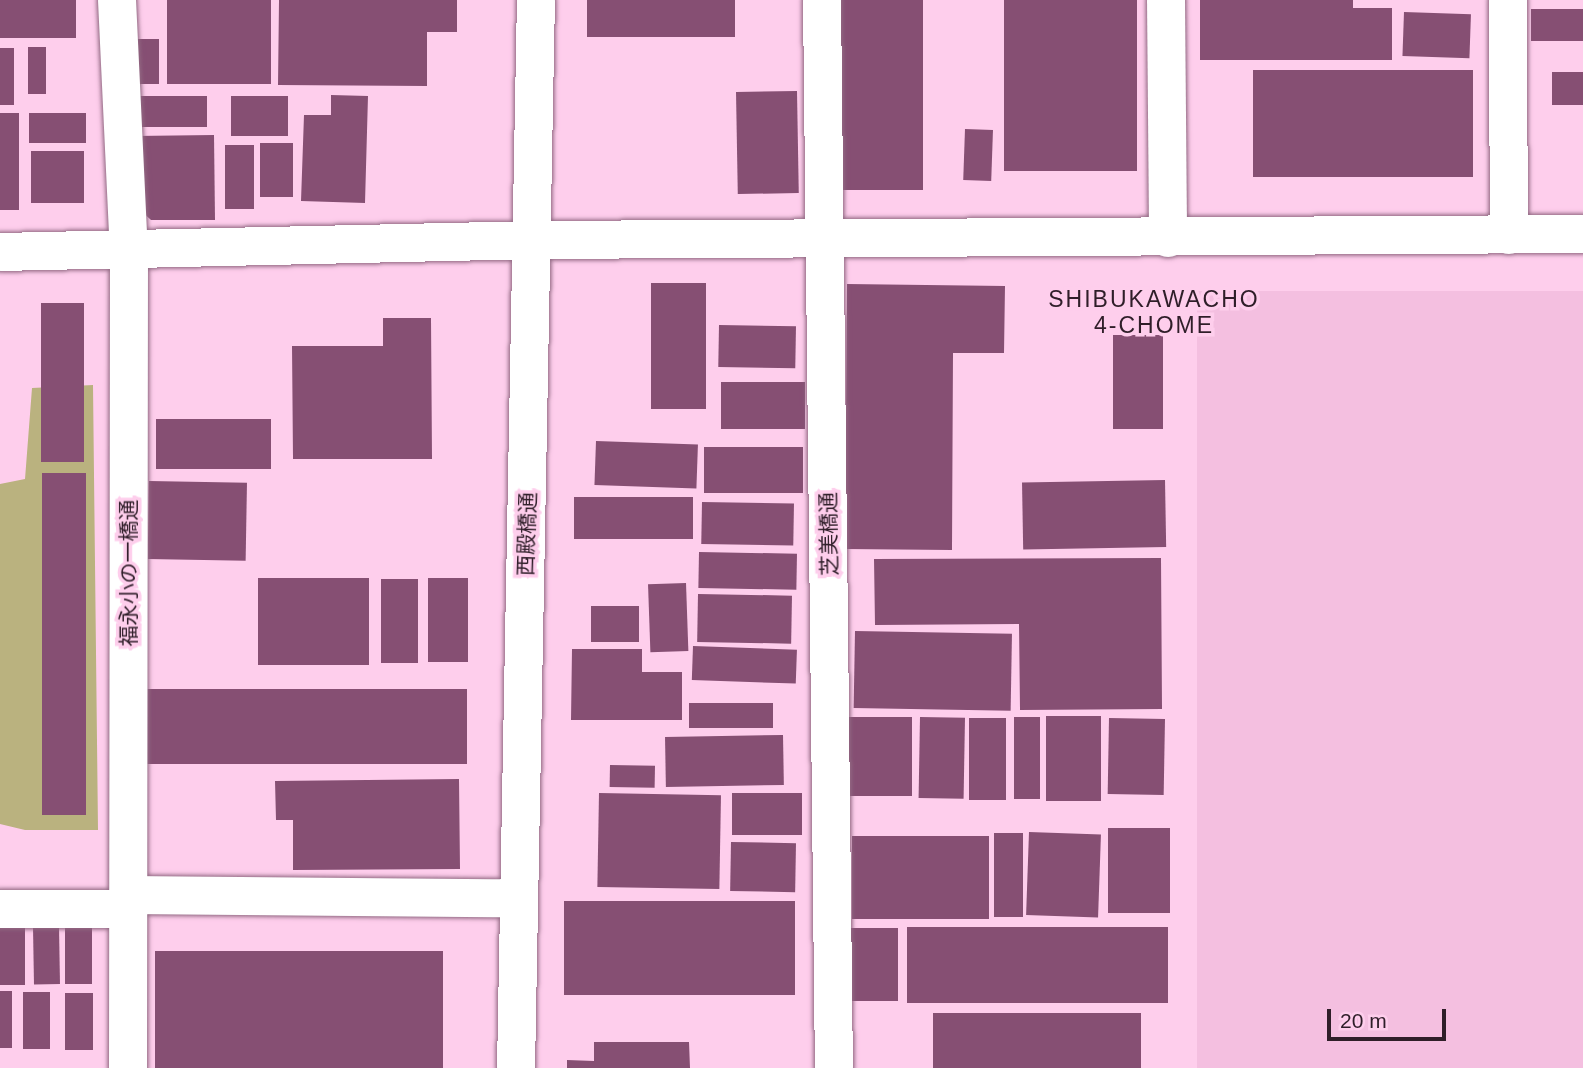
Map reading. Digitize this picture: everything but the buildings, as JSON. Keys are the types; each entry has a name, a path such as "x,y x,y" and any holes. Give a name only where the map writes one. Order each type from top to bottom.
{"street":[{"name":"福永小の一橋通","path":"117,0 129,251 128,1068"},
{"name":"西殿橋通","path":"516,1068 517,890 535,240 536,0"},
{"name":"芝美橋通","path":"822,0 834,1068"},
{"path":"1166,0 1168,238"},
{"path":"1508,0 1509,236"},
{"path":"0,252 535,240 1583,234"},
{"path":"0,909 129,902 508,898 517,890"}],"shaded area":[{"path":"1197,291 1583,291 1583,1068 1197,1068"},
{"path":"93,385 98,830 25,830 0,824 0,484 25,479 32,388"}],"district":[{"name":"SHIBUKAWACHO 4-CHOME","path":"1154,312"}]}
